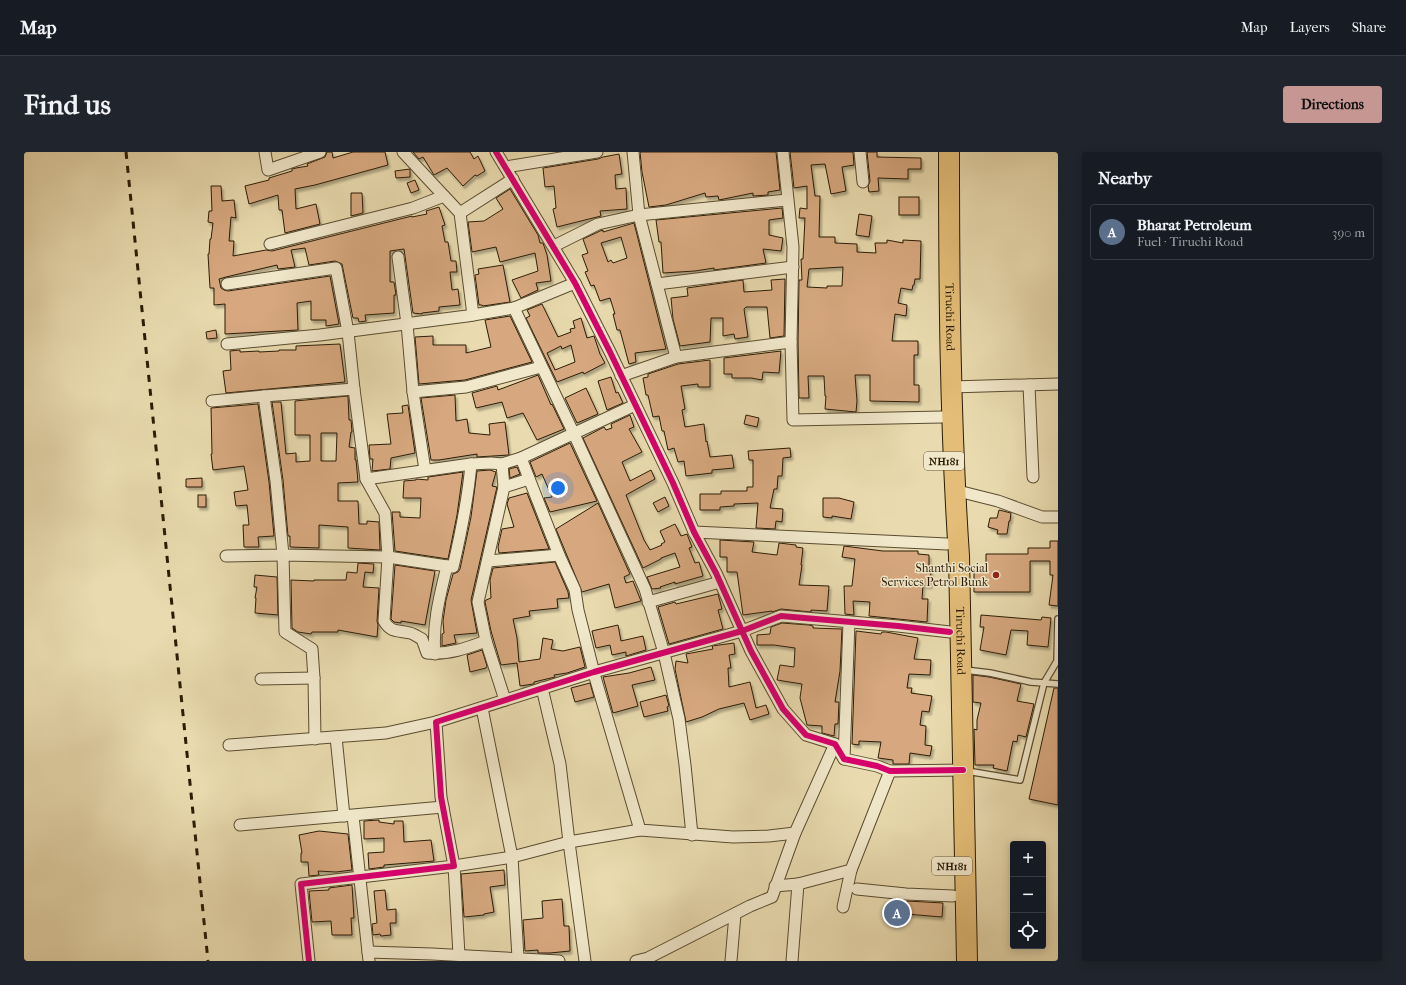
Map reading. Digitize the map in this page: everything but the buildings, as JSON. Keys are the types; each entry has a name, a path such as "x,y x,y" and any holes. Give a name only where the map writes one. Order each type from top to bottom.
{"highway":[{"name":"Tiruchi Road","path":"937,152 942,417 950,632 966,961"},
{"name":"Tiruchi Road","path":"949,152 951,387 954,490 959,556 961,670 953,896 953,961"}],"street":[{"path":"265,152 268,170 320,152"},
{"path":"402,152 460,213 473,315"},
{"path":"496,152 514,179 575,283 673,483 694,532 720,582 751,652 783,709 806,735 835,744 844,759 877,766 890,771 957,770"},
{"path":"506,167 574,154 597,152"},
{"path":"633,152 639,215 676,357"},
{"path":"783,152 793,247 791,342 793,420 942,417"},
{"path":"860,152 863,182"},
{"path":"460,213 514,179"},
{"path":"270,244 413,208 444,196"},
{"path":"554,246 598,224 639,215 787,200"},
{"path":"398,257 407,324 413,392 425,470"},
{"path":"657,284 793,267"},
{"path":"227,284 336,268 348,332 366,479 385,513 388,557 384,621 388,628 394,631 412,634 422,639 427,653 436,654 453,652 486,641"},
{"path":"227,344 348,332 514,308 575,283"},
{"path":"514,308 574,434 645,590 664,653 679,719 692,835"},
{"path":"621,376 676,357 791,342"},
{"path":"413,392 466,387 541,367"},
{"path":"951,387 1058,384"},
{"path":"1029,385 1033,477"},
{"path":"212,401 354,389"},
{"path":"264,396 276,481 283,555 285,632 312,649 315,739"},
{"path":"366,479 471,464 502,464 521,458 635,405"},
{"path":"521,458 559,555 575,590 594,672 640,830"},
{"path":"226,556 283,555 388,557 453,567 468,494 471,464"},
{"path":"502,464 504,487 478,602 486,641 505,700"},
{"path":"504,487 529,480"},
{"path":"954,490 998,501 1042,517 1058,518"},
{"path":"694,532 947,544"},
{"path":"488,561 559,555"},
{"path":"436,654 434,640 439,600 446,566"},
{"path":"648,602 720,582"},
{"path":"229,746 386,732 436,722 594,672 742,631 781,616 950,632"},
{"path":"844,759 849,622"},
{"path":"261,679 314,678"},
{"path":"542,688 560,764 585,961"},
{"path":"482,708 512,857 518,958"},
{"path":"436,722 443,807 454,866 459,955"},
{"path":"336,737 348,816 360,877 368,956 435,957 459,955 504,959 518,958 559,961"},
{"path":"636,961 648,958 772,897 795,833 835,744"},
{"path":"843,907 851,870 890,771"},
{"path":"240,825 443,807"},
{"path":"309,961 301,884 454,866 512,857 569,842 640,830 733,837 769,836 795,833"},
{"path":"775,886 798,884 851,870"},
{"path":"792,961 798,884"},
{"path":"857,889 906,894 953,896"},
{"path":"731,961 735,914"}],"lane":[{"path":"957,770 1020,780 1044,683 1057,662 1058,619"},
{"path":"961,670 990,673 1031,682 1058,684"}],"railway":[{"path":"126,152 208,961"}],"cycle path":[{"path":"496,152 575,283 673,483 694,532 716,573 751,651 783,709 806,735 835,744 844,759 877,766 890,771 963,770"},
{"path":"309,961 301,884 454,866 441,797 436,722 594,672 742,631 781,616 950,632"}],"place":[{"name":"Shanthi Social Services Petrol Bunk","path":"996,575"},
{"name":"Bharat Petroleum","path":"897,913"}]}
